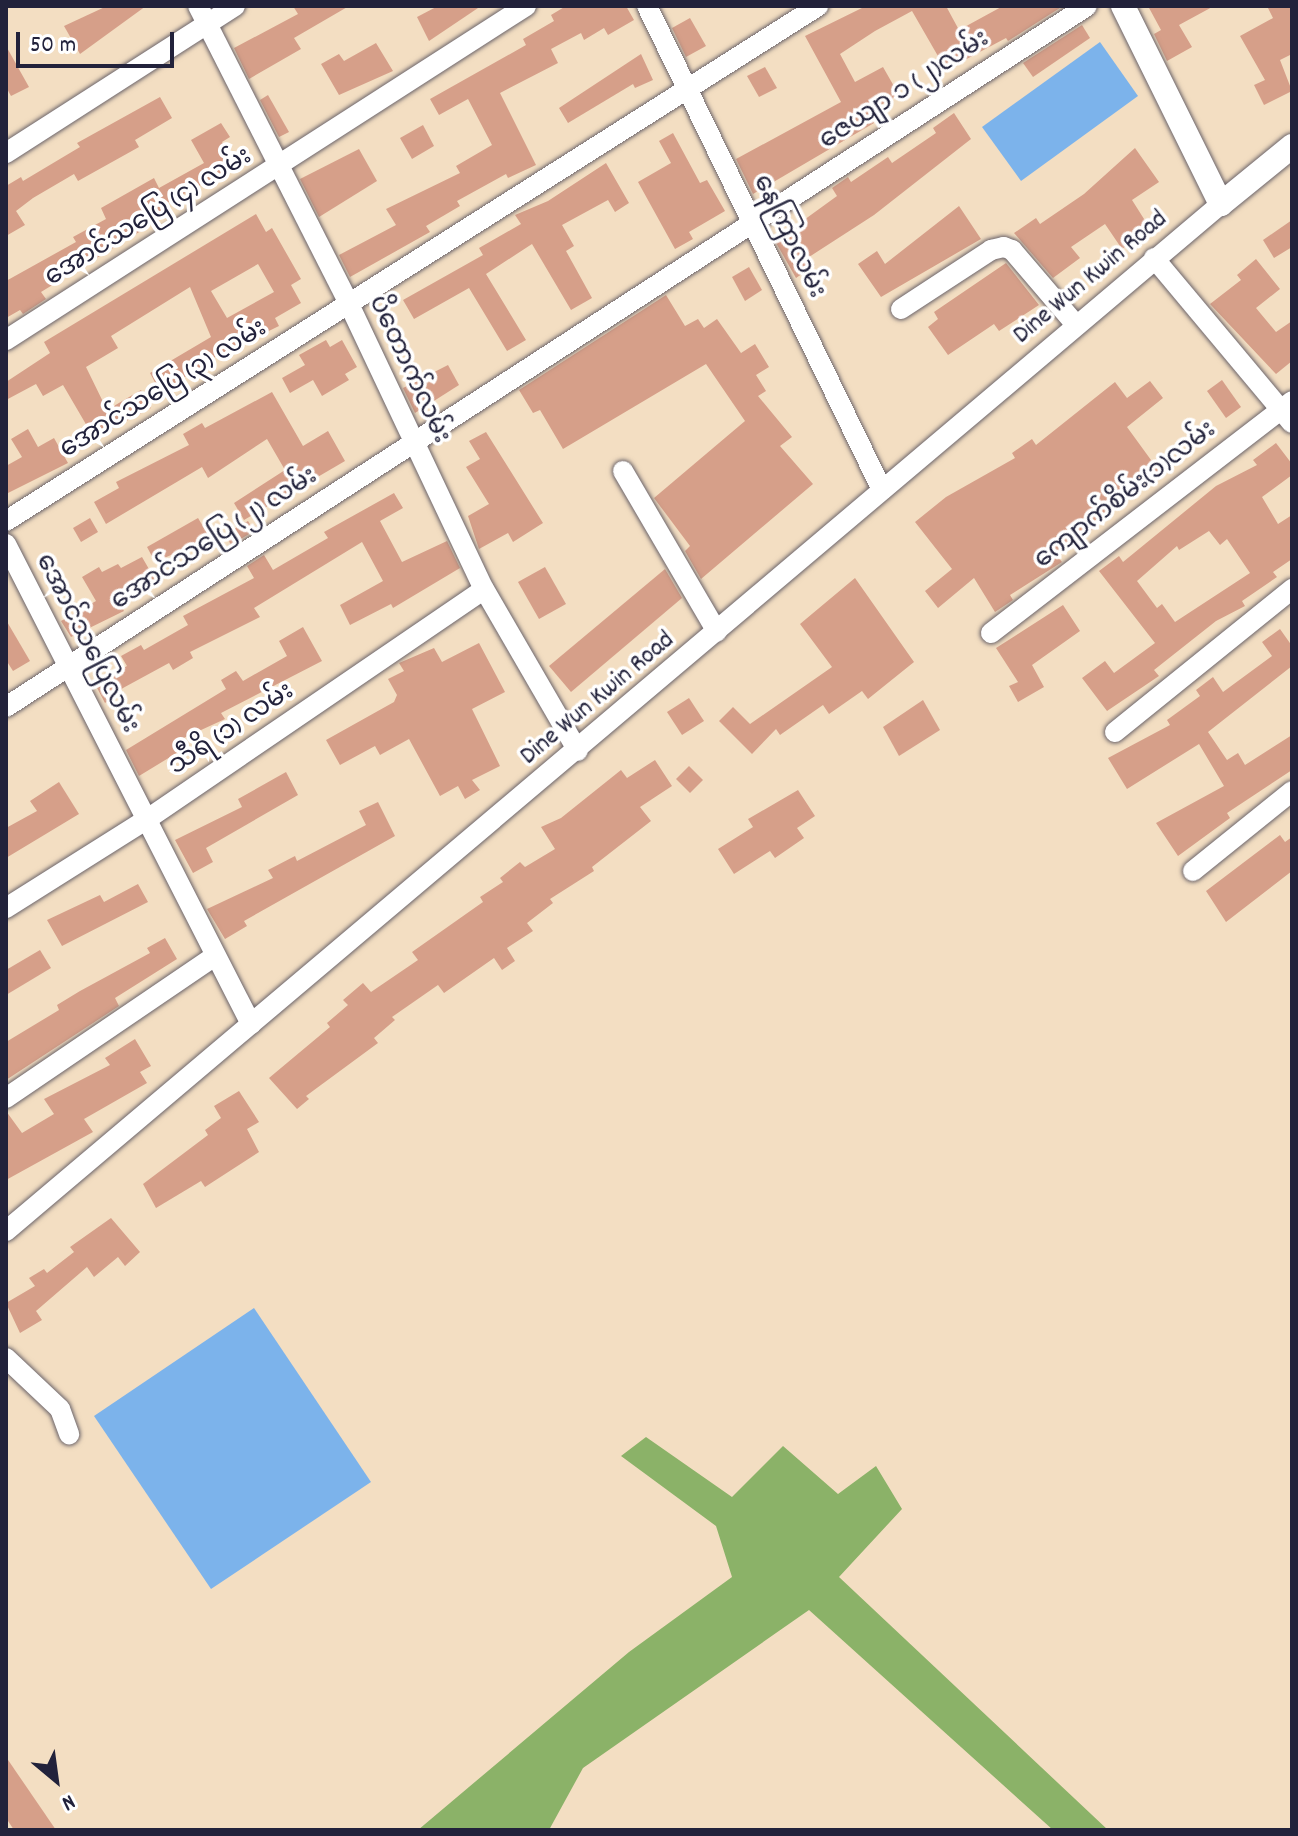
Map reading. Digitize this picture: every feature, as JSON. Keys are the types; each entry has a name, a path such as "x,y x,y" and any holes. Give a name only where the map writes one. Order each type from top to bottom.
{"street":[{"path":"6,153 203,15 235,6"},
{"name":"အောင်သပြေ (၄) လမ်း","path":"6,340 526,6"},
{"name":"နေကြာလမ်း","path":"647,6 882,490"},
{"name":"အောင်သပြေ (၃) လမ်း","path":"6,521 818,6"},
{"name":"ဇေယျာ ၁ (၂)လမ်း","path":"412,442 751,220 1087,6"},
{"path":"1123,6 1221,204 1292,146"},
{"name":"ပိတောက်လမ်း","path":"203,15 349,304 484,589 578,751"},
{"name":"Dine Wun Kwin Road","path":"6,1231 578,751 1221,204"},
{"path":"901,309 991,250 1004,247 1012,250 1076,325"},
{"path":"1154,258 1288,411"},
{"name":"ကျောက်စိမ်း(၁)လမ်း","path":"991,633 1288,411"},
{"name":"အောင်သပြေ (၂) လမ်း","path":"6,707 412,442"},
{"path":"623,471 717,632"},
{"name":"အောင်သပြေလမ်း","path":"6,544 251,1024"},
{"name":"သီရိ (၁) လမ်း","path":"6,908 146,820 484,589"},
{"path":"1115,732 1292,589"},
{"path":"1193,871 1292,791"},
{"path":"6,1098 215,956"},
{"path":"6,1358 60,1409 69,1434"}],"green space":[{"path":"646,1437 732,1497 783,1446 838,1494 876,1466 902,1509 839,1577 1108,1830 1053,1830 809,1610 583,1768 549,1830 418,1830 629,1652 732,1577 716,1526 621,1456"}],"water":[{"path":"1100,42 1138,96 1021,181 982,127"},
{"path":"254,1308 371,1482 211,1589 94,1416"}],"building":[{"path":"107,6 146,6 80,54 64,26"},
{"path":"293,6 349,6 294,38 301,49 249,79 234,48 298,14"},
{"path":"438,6 481,6 429,41 417,17"},
{"path":"566,6 626,6 634,20 608,35 604,28 584,40 581,33 551,49 558,63 500,93 536,165 508,178 506,174 457,201 460,206 426,226 430,232 350,277 339,255 396,225 386,209 460,173 456,166 492,145 468,99 439,115 430,99 526,45 523,39 554,21 551,15"},
{"path":"866,6 946,6 959,30 1003,6 1063,6 1008,41 1006,38 946,70 912,11 875,31 840,54 855,82 883,67 899,95 868,112 874,123 753,194 736,159 841,102 805,36"},
{"path":"1148,6 1214,6 1179,25 1192,47 1167,61 1154,34 1161,30"},
{"path":"1267,6 1292,6 1292,54 1280,60 1292,91 1264,105 1254,85 1265,80 1240,36 1273,18"},
{"path":"690,18 706,46 686,57 672,28"},
{"path":"1082,25 1090,38 1033,77 1023,63"},
{"path":"376,43 393,71 339,95 321,64 339,54 344,61"},
{"path":"6,46 29,87 11,96 6,87"},
{"path":"641,54 653,80 635,88 633,84 568,123 559,108"},
{"path":"765,67 777,88 759,97 747,76"},
{"path":"268,95 289,132 279,137 260,100"},
{"path":"160,97 172,118 135,140 139,147 78,181 74,174 33,198 16,211 25,225 6,236 6,186 21,177 23,181 80,147 77,143"},
{"path":"954,113 971,139 874,215 809,257 815,265 796,278 775,241 837,196 832,188 848,177 851,182 888,157 892,163 936,133 933,128"},
{"path":"221,123 230,137 222,142 236,166 167,203 172,212 41,292 46,299 23,314 20,310 6,318 6,281 76,242 73,237 106,219 101,208 154,178 159,188 204,163 191,140"},
{"path":"423,125 434,146 412,159 400,138"},
{"path":"673,133 700,183 707,180 725,211 689,232 693,239 675,249 638,182 671,163 659,141"},
{"path":"1135,148 1159,182 1132,200 1151,230 1122,249 1105,224 1071,247 1080,258 1053,278 1014,233 1036,218 1040,224 1084,194"},
{"path":"359,149 377,181 319,217 300,179"},
{"path":"606,163 629,203 615,212 608,200 562,225 574,246 566,251 592,298 571,310 532,244 486,274 526,340 507,351 469,288 414,319 403,300 483,255 479,248 521,224 515,215 548,201"},
{"path":"959,206 981,239 881,297 858,264 877,251 885,264"},
{"path":"256,214 266,232 272,228 301,279 291,285 301,303 275,318 279,326 211,359 215,366 193,379 190,374 160,392 150,373 211,337 190,287 111,336 118,348 86,367 107,410 141,390 151,408 94,438 63,385 43,396 36,384 6,400 6,382 50,353 44,342","holes":["258,264 274,292 227,318 211,291"]},
{"path":"1292,220 1292,247 1274,258 1263,240"},
{"path":"1256,259 1280,289 1256,308 1276,332 1292,321 1292,361 1276,374 1210,304 1241,280 1237,275"},
{"path":"1006,263 1039,305 999,331 994,324 948,355 928,327 938,319 934,312"},
{"path":"749,267 762,290 745,301 732,277"},
{"path":"666,295 685,326 698,319 704,328 717,319 741,353 755,344 769,367 756,375 766,391 758,396 792,437 780,446 813,484 701,579 685,551 690,546 654,498 745,421 706,364 563,449 540,410 533,413 519,390"},
{"path":"326,340 330,347 342,340 357,367 345,374 349,380 322,396 313,380 290,393 282,378 305,365 299,355"},
{"path":"448,365 459,385 415,413 403,388"},
{"path":"1222,380 1241,407 1226,418 1207,391"},
{"path":"1150,381 1163,398 1127,427 1159,471 1089,525 1093,529 1058,557 1062,562 1010,595 1013,600 995,612 974,578 938,608 925,591 952,569 915,522 946,497 1015,458 1012,453 1032,439 1036,445 1115,382 1127,398"},
{"path":"272,392 303,446 328,431 345,461 244,520 234,503 285,470 267,439 208,478 202,467 106,524 94,502 119,488 116,482 189,445 183,434 202,423 205,428"},
{"path":"28,429 38,447 54,438 68,463 6,494 6,466 22,457 11,439"},
{"path":"486,432 543,523 513,542 508,533 479,549 468,516 489,504 466,467 480,459 469,441"},
{"path":"1276,443 1292,464 1292,475 1262,497 1278,524 1292,515 1292,559 1273,572 1277,577 1242,601 1245,606 1216,621 1154,670 1159,676 1107,711 1082,678 1105,661 1114,673 1155,643 1099,571 1119,556 1123,562 1216,486 1257,465 1253,460","holes":["1209,531 1220,545 1227,539 1250,573 1175,622 1162,604 1157,608 1137,581 1177,546 1179,550"]},
{"path":"394,493 403,508 380,521 402,562 447,541 460,568 393,608 391,604 350,625 340,605 383,581 362,542 254,608 260,617 190,652 193,658 173,670 169,663 123,688 105,703 95,684 127,666 121,656 141,645 144,650 188,625 183,616 254,578 247,566 264,555 273,570 328,538 324,532"},
{"path":"90,518 98,532 81,542 73,528"},
{"path":"198,518 210,538 155,562 147,547"},
{"path":"248,521 254,531 231,545 225,534"},
{"path":"142,557 157,583 120,604 124,611 71,637 61,621 96,601 82,577 99,567 102,572 118,564 121,568"},
{"path":"545,567 566,604 539,619 518,582"},
{"path":"665,569 682,598 571,692 549,666"},
{"path":"855,578 914,662 868,699 862,691 829,714 823,705 780,735 776,729 752,754 719,721 733,707 750,724 832,667 800,624"},
{"path":"1063,605 1080,631 1032,665 1044,687 1018,702 1009,686 1018,682 996,648"},
{"path":"6,620 30,661 13,671 6,660"},
{"path":"303,627 322,661 221,713 225,719 175,742 180,751 139,776 126,750 226,689 221,680 236,671 243,681 287,656 279,641"},
{"path":"1280,629 1292,646 1292,666 1208,732 1227,760 1238,753 1245,765 1292,735 1292,770 1227,813 1230,818 1178,856 1156,823 1224,786 1199,744 1127,789 1108,758 1170,725 1167,720 1200,696 1196,690 1213,677 1223,692 1272,656 1262,642"},
{"path":"479,643 505,692 472,709 500,766 472,780 480,790 465,799 458,786 440,796 409,739 380,755 375,746 340,765 326,740 394,702 397,695 388,679 404,671 399,663 434,648 442,662"},
{"path":"689,698 704,721 682,735 667,712"},
{"path":"923,700 940,730 899,756 883,727"},
{"path":"655,760 672,786 640,807 651,821 592,867 594,871 550,899 553,903 527,923 533,931 507,948 515,961 502,970 494,958 444,993 438,985 392,1017 395,1020 374,1038 378,1043 306,1096 309,1099 297,1109 269,1078 330,1027 327,1023 348,1005 343,1000 363,983 371,992 418,960 412,952 483,902 480,897 503,882 500,878 520,862 525,867 555,849 541,827 561,818 621,770 627,778"},
{"path":"689,766 703,780 690,793 676,779"},
{"path":"286,772 298,795 206,848 213,862 193,873 175,840 242,807 238,799"},
{"path":"59,782 79,814 6,858 6,828 37,811 30,801"},
{"path":"798,790 815,816 797,828 804,838 775,858 770,851 734,874 718,849 753,827 748,819"},
{"path":"378,802 395,836 244,921 247,926 225,939 207,909 273,878 268,870 295,856 297,861 366,825 359,811"},
{"path":"1280,835 1285,842 1292,837 1292,871 1226,922 1206,891"},
{"path":"138,884 148,902 62,946 47,920 100,895 104,902"},
{"path":"165,938 177,959 115,998 119,1006 6,1080 6,1042 59,1010 57,1005 150,953 147,948"},
{"path":"40,950 51,968 6,995 6,970"},
{"path":"135,1039 151,1066 140,1072 147,1083 84,1119 93,1132 6,1180 6,1111 22,1133 54,1114 44,1099 110,1065 105,1058"},
{"path":"239,1091 259,1122 247,1129 259,1152 205,1187 201,1181 156,1208 143,1184 208,1135 205,1130 221,1118 214,1106"},
{"path":"111,1218 140,1252 125,1266 118,1257 94,1277 87,1267 36,1311 42,1320 20,1333 6,1303 35,1286 29,1278 44,1269 47,1273 74,1252 70,1247"},
{"path":"6,1757 56,1830 14,1830 6,1818"}]}
